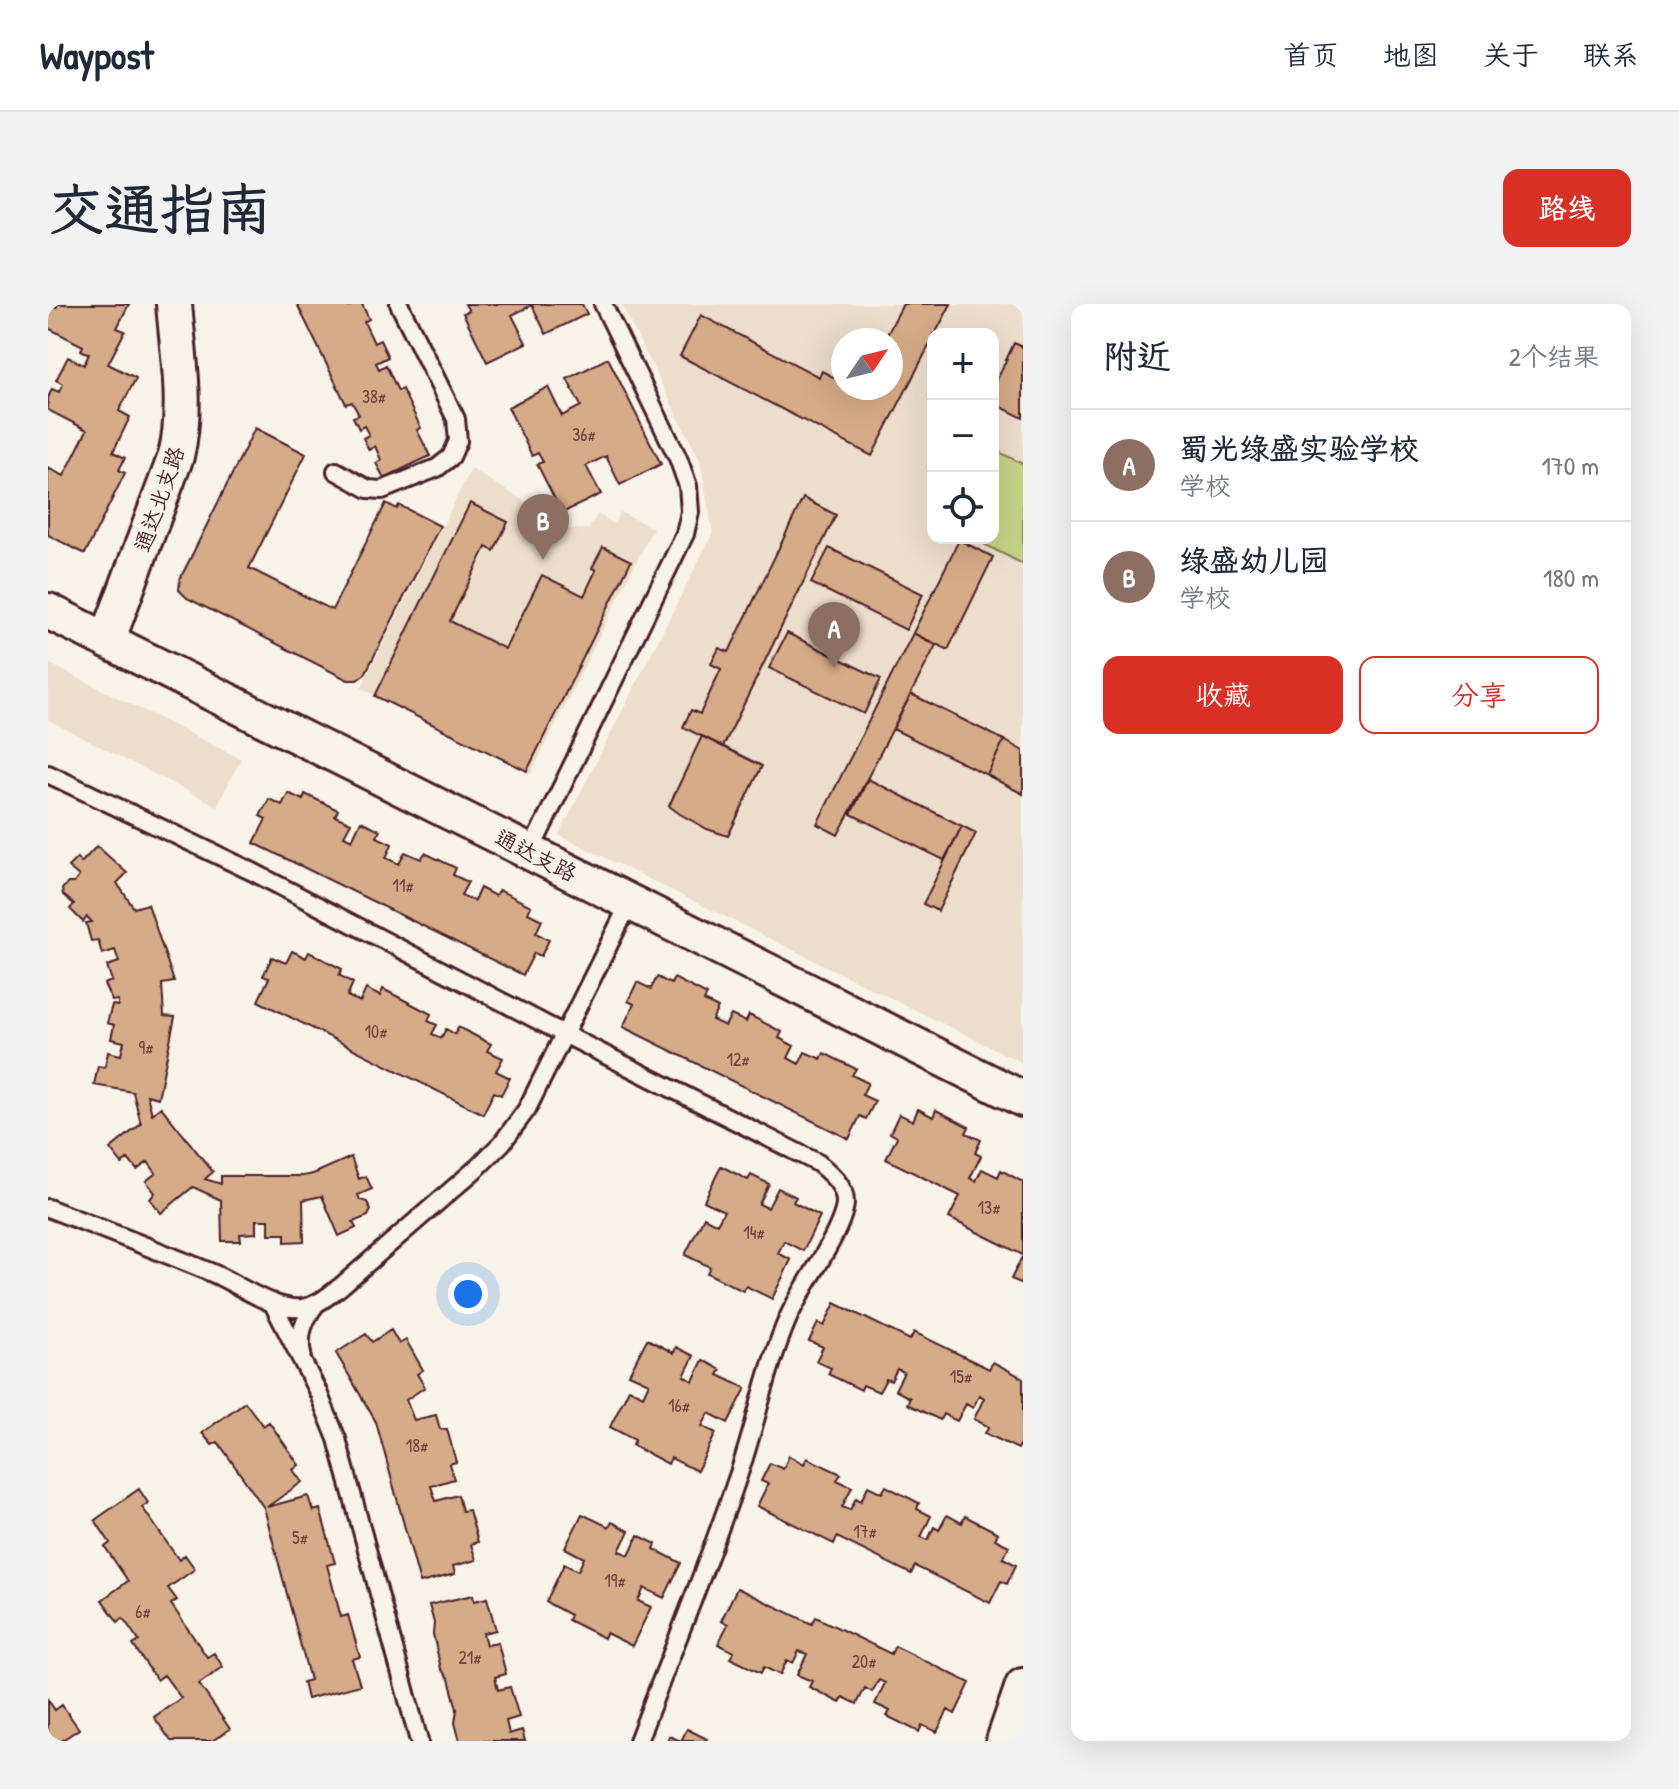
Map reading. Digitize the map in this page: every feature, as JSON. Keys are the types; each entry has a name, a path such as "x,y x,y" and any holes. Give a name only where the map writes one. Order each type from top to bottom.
{"street":[{"name":"通达北支路","path":"107,641 181,435 183,410 174,304"},
{"name":"通达支路","path":"48,611 1023,1099"},
{"path":"1004,1741 1023,1686"}],"lane":[{"path":"336,471 368,489 382,490 437,468 451,457 458,441 456,419 399,304"},
{"path":"530,852 685,534 690,512 688,486 678,458 603,304"},
{"path":"48,774 253,872 818,1163 839,1184 845,1201 840,1223 789,1316 738,1478 638,1741"},
{"path":"303,1361 300,1335 306,1317 316,1304 340,1287 478,1167 502,1143 527,1109 630,902"},
{"path":"48,1208 215,1273 272,1302 301,1308 316,1304"},
{"path":"272,1302 318,1392 337,1439 419,1741"}],"shaded area":[{"path":"621,304 1023,304 1023,1063 559,835 713,533 700,460"},
{"path":"471,469 570,529 589,529 597,514 614,524 620,512 653,528 531,774 361,688"},
{"path":"48,663 241,759 217,806 48,720"}],"green space":[{"path":"999,452 1023,464 1023,564 984,544 999,544"}],"building":[{"path":"50,304 56,308 58,304 129,304 117,328 125,331 108,364 136,378 119,411 130,417 113,452 125,458 119,470 125,473 85,554 48,535 48,468 64,476 87,430 48,410 48,398 52,389 59,392 63,384 56,380 68,357 84,365 89,354 81,350 83,346 48,328"},
{"path":"297,304 347,304 349,307 362,304 369,319 364,322 374,343 380,340 388,357 376,363 379,369 386,365 398,391 402,389 421,428 417,430 430,456 384,478 376,463 381,460 375,446 369,450 363,438 369,435 364,426 359,429 353,417 359,415 352,402 346,404"},
{"path":"465,304 582,304 587,314 546,334 532,305 512,315 526,343 487,362 463,313 469,311"},
{"path":"903,304 951,304 938,328 927,328 927,350 903,396 903,328 890,328"},
{"path":"701,315 819,377 822,371 831,376 831,400 901,400 872,456 680,356"},
{"path":"1014,343 1023,347 1023,418 999,406 999,375"},
{"path":"608,358 661,464 620,485 606,456 586,466 601,494 562,513 537,464 543,462 538,453 532,456 508,407 548,387 562,416 581,406 567,379"},
{"path":"255,428 306,454 249,568 332,610 386,503 397,509 399,505 440,526 365,674 357,680 348,680 187,598 179,590 180,579"},
{"path":"803,498 836,515 723,747 683,727 691,710 700,714 721,669 711,664 719,648 729,652"},
{"path":"470,503 508,522 494,551 486,547 450,621 505,649 542,575 584,596 596,570 592,568 603,547 631,561 527,771 375,696"},
{"path":"957,544 967,544 993,557 948,650 913,633"},
{"path":"829,548 923,594 906,630 811,583"},
{"path":"787,633 881,679 864,714 769,668"},
{"path":"913,633 936,645 838,835 817,824"},
{"path":"911,694 1004,740 987,775 893,729"},
{"path":"702,736 762,766 728,836 707,829 669,806"},
{"path":"1004,740 1023,751 1023,794 987,775"},
{"path":"868,779 962,826 944,860 851,814"},
{"path":"288,793 303,800 305,794 338,810 335,816 351,823 344,836 352,840 361,821 380,830 377,837 392,844 386,858 399,864 405,852 421,859 425,853 456,868 453,875 468,882 461,895 474,901 480,888 495,896 499,890 531,906 528,913 542,920 536,933 549,940 541,956 534,953 523,975 254,843 266,819 260,816 269,799 282,805"},
{"path":"962,826 976,833 938,911 923,904"},
{"path":"97,846 127,873 117,883 134,908 148,904 174,982 162,984 164,1016 175,1017 158,1098 147,1095 152,1114 161,1107 213,1172 205,1179 221,1184 221,1176 313,1174 351,1157 359,1179 366,1176 372,1189 358,1195 371,1210 368,1216 353,1222 356,1228 339,1236 322,1196 303,1200 304,1241 285,1242 285,1234 269,1234 269,1220 256,1220 256,1233 240,1234 241,1241 222,1241 221,1200 193,1187 161,1213 150,1199 155,1193 146,1181 156,1173 148,1162 137,1170 128,1159 122,1164 110,1149 141,1124 133,1092 94,1085 98,1066 105,1067 108,1052 121,1055 124,1042 111,1039 114,1025 107,1023 112,1005 118,1006 118,1000 112,1001 104,984 112,981 107,966 119,962 115,950 102,954 98,940 91,941 86,923 92,922 87,917 83,922 70,909 74,904 63,895 62,889 68,883 74,883 79,876 68,867 77,858 81,863"},
{"path":"292,951 306,958 309,952 342,969 339,975 353,983 347,996 360,1002 366,989 380,996 383,989 431,1014 428,1021 437,1025 432,1034 441,1038 446,1029 455,1034 458,1027 491,1044 487,1051 503,1058 496,1071 510,1078 501,1095 494,1092 483,1114 258,1001 269,978 263,976 272,957 286,963"},
{"path":"657,977 671,984 674,978 707,995 704,1001 718,1008 712,1020 725,1026 731,1015 746,1022 749,1015 782,1032 779,1038 794,1046 788,1058 799,1064 805,1052 821,1059 824,1053 856,1069 852,1075 868,1083 862,1095 875,1101 866,1119 860,1116 849,1139 623,1027 634,1004 628,1001 637,982 651,989"},
{"path":"918,1109 933,1117 936,1110 969,1127 966,1133 981,1140 975,1153 981,1156 970,1178 976,1181 982,1169 998,1177 1001,1170 1023,1182 1023,1255 949,1218 960,1196 886,1159 897,1137 890,1133 899,1114 913,1121"},
{"path":"721,1166 748,1180 751,1175 769,1184 759,1204 768,1208 778,1188 796,1197 793,1202 820,1216 803,1251 784,1241 778,1253 791,1260 772,1299 746,1286 743,1291 707,1273 710,1267 685,1255 704,1217 717,1224 724,1211 704,1201"},
{"path":"1023,1255 1023,1284 1011,1279"},
{"path":"835,1303 910,1340 914,1332 989,1369 993,1362 1023,1378 1023,1443 1018,1449 985,1433 989,1427 974,1419 984,1398 979,1395 973,1408 966,1404 957,1421 943,1414 940,1420 907,1404 910,1398 895,1390 904,1372 897,1369 891,1381 886,1379 879,1392 863,1385 861,1390 828,1374 831,1368 816,1361 823,1347 809,1341 818,1323 824,1326"},
{"path":"391,1330 399,1344 406,1340 423,1370 417,1374 425,1387 406,1400 414,1420 436,1415 440,1429 447,1429 456,1462 449,1464 454,1479 431,1486 436,1501 458,1495 462,1511 469,1510 478,1542 471,1544 476,1560 453,1566 455,1574 420,1583 376,1422 336,1353 366,1334 372,1342"},
{"path":"647,1339 674,1353 676,1347 694,1356 684,1376 693,1381 703,1360 721,1370 718,1375 746,1388 728,1423 709,1413 702,1426 716,1433 697,1471 671,1458 668,1464 632,1445 635,1440 610,1427 629,1389 643,1396 649,1383 629,1374"},
{"path":"245,1402 263,1426 269,1422 299,1465 293,1470 302,1482 267,1507 308,1496 313,1511 320,1509 335,1563 327,1565 341,1617 348,1615 360,1657 352,1659 360,1685 307,1699 303,1682 310,1680 264,1508 218,1442 212,1445 202,1433"},
{"path":"789,1456 804,1464 807,1458 841,1474 837,1480 852,1487 842,1507 850,1510 856,1498 861,1501 868,1486 882,1493 886,1486 919,1503 917,1509 931,1516 921,1537 928,1540 934,1527 939,1530 947,1515 962,1523 965,1516 998,1533 995,1539 1009,1546 1003,1558 1016,1565 1007,1584 1001,1581 990,1603 915,1566 911,1574 837,1537 834,1544 757,1506 768,1484 761,1481 770,1463 783,1469"},
{"path":"139,1489 148,1503 142,1507 179,1560 185,1555 195,1569 168,1588 177,1600 171,1604 207,1657 214,1653 223,1667 199,1684 230,1729 212,1741 171,1741 154,1717 181,1698 164,1675 157,1680 133,1645 139,1641 123,1618 118,1622 102,1600 128,1581 105,1547 110,1543 95,1520"},
{"path":"582,1514 609,1527 612,1522 629,1531 619,1551 629,1555 638,1535 656,1544 654,1549 681,1563 664,1598 644,1588 638,1601 651,1607 632,1646 606,1633 604,1638 568,1620 570,1615 546,1602 564,1564 578,1571 584,1558 565,1548"},
{"path":"737,1588 812,1624 816,1617 891,1654 895,1646 970,1683 955,1714 948,1710 937,1732 922,1725 919,1732 887,1716 890,1711 875,1704 885,1683 879,1680 872,1692 865,1688 857,1704 843,1697 840,1703 809,1687 812,1681 797,1675 807,1654 799,1651 793,1663 787,1660 780,1675 764,1667 761,1673 730,1658 734,1652 718,1644 728,1624 721,1621"},
{"path":"473,1595 474,1601 487,1598 496,1630 483,1633 486,1645 498,1643 506,1674 495,1677 498,1690 510,1687 519,1717 506,1721 509,1734 522,1730 525,1741 460,1741 455,1723 457,1709 449,1679 441,1669 429,1605"},
{"path":"48,1700 55,1710 62,1705 79,1729 61,1741 48,1741"},
{"path":"687,1729 707,1739 706,1741 681,1741"}],"place":[{"name":"绿盛幼儿园","path":"543,560"},
{"name":"蜀光绿盛实验学校","path":"834,668"}]}
